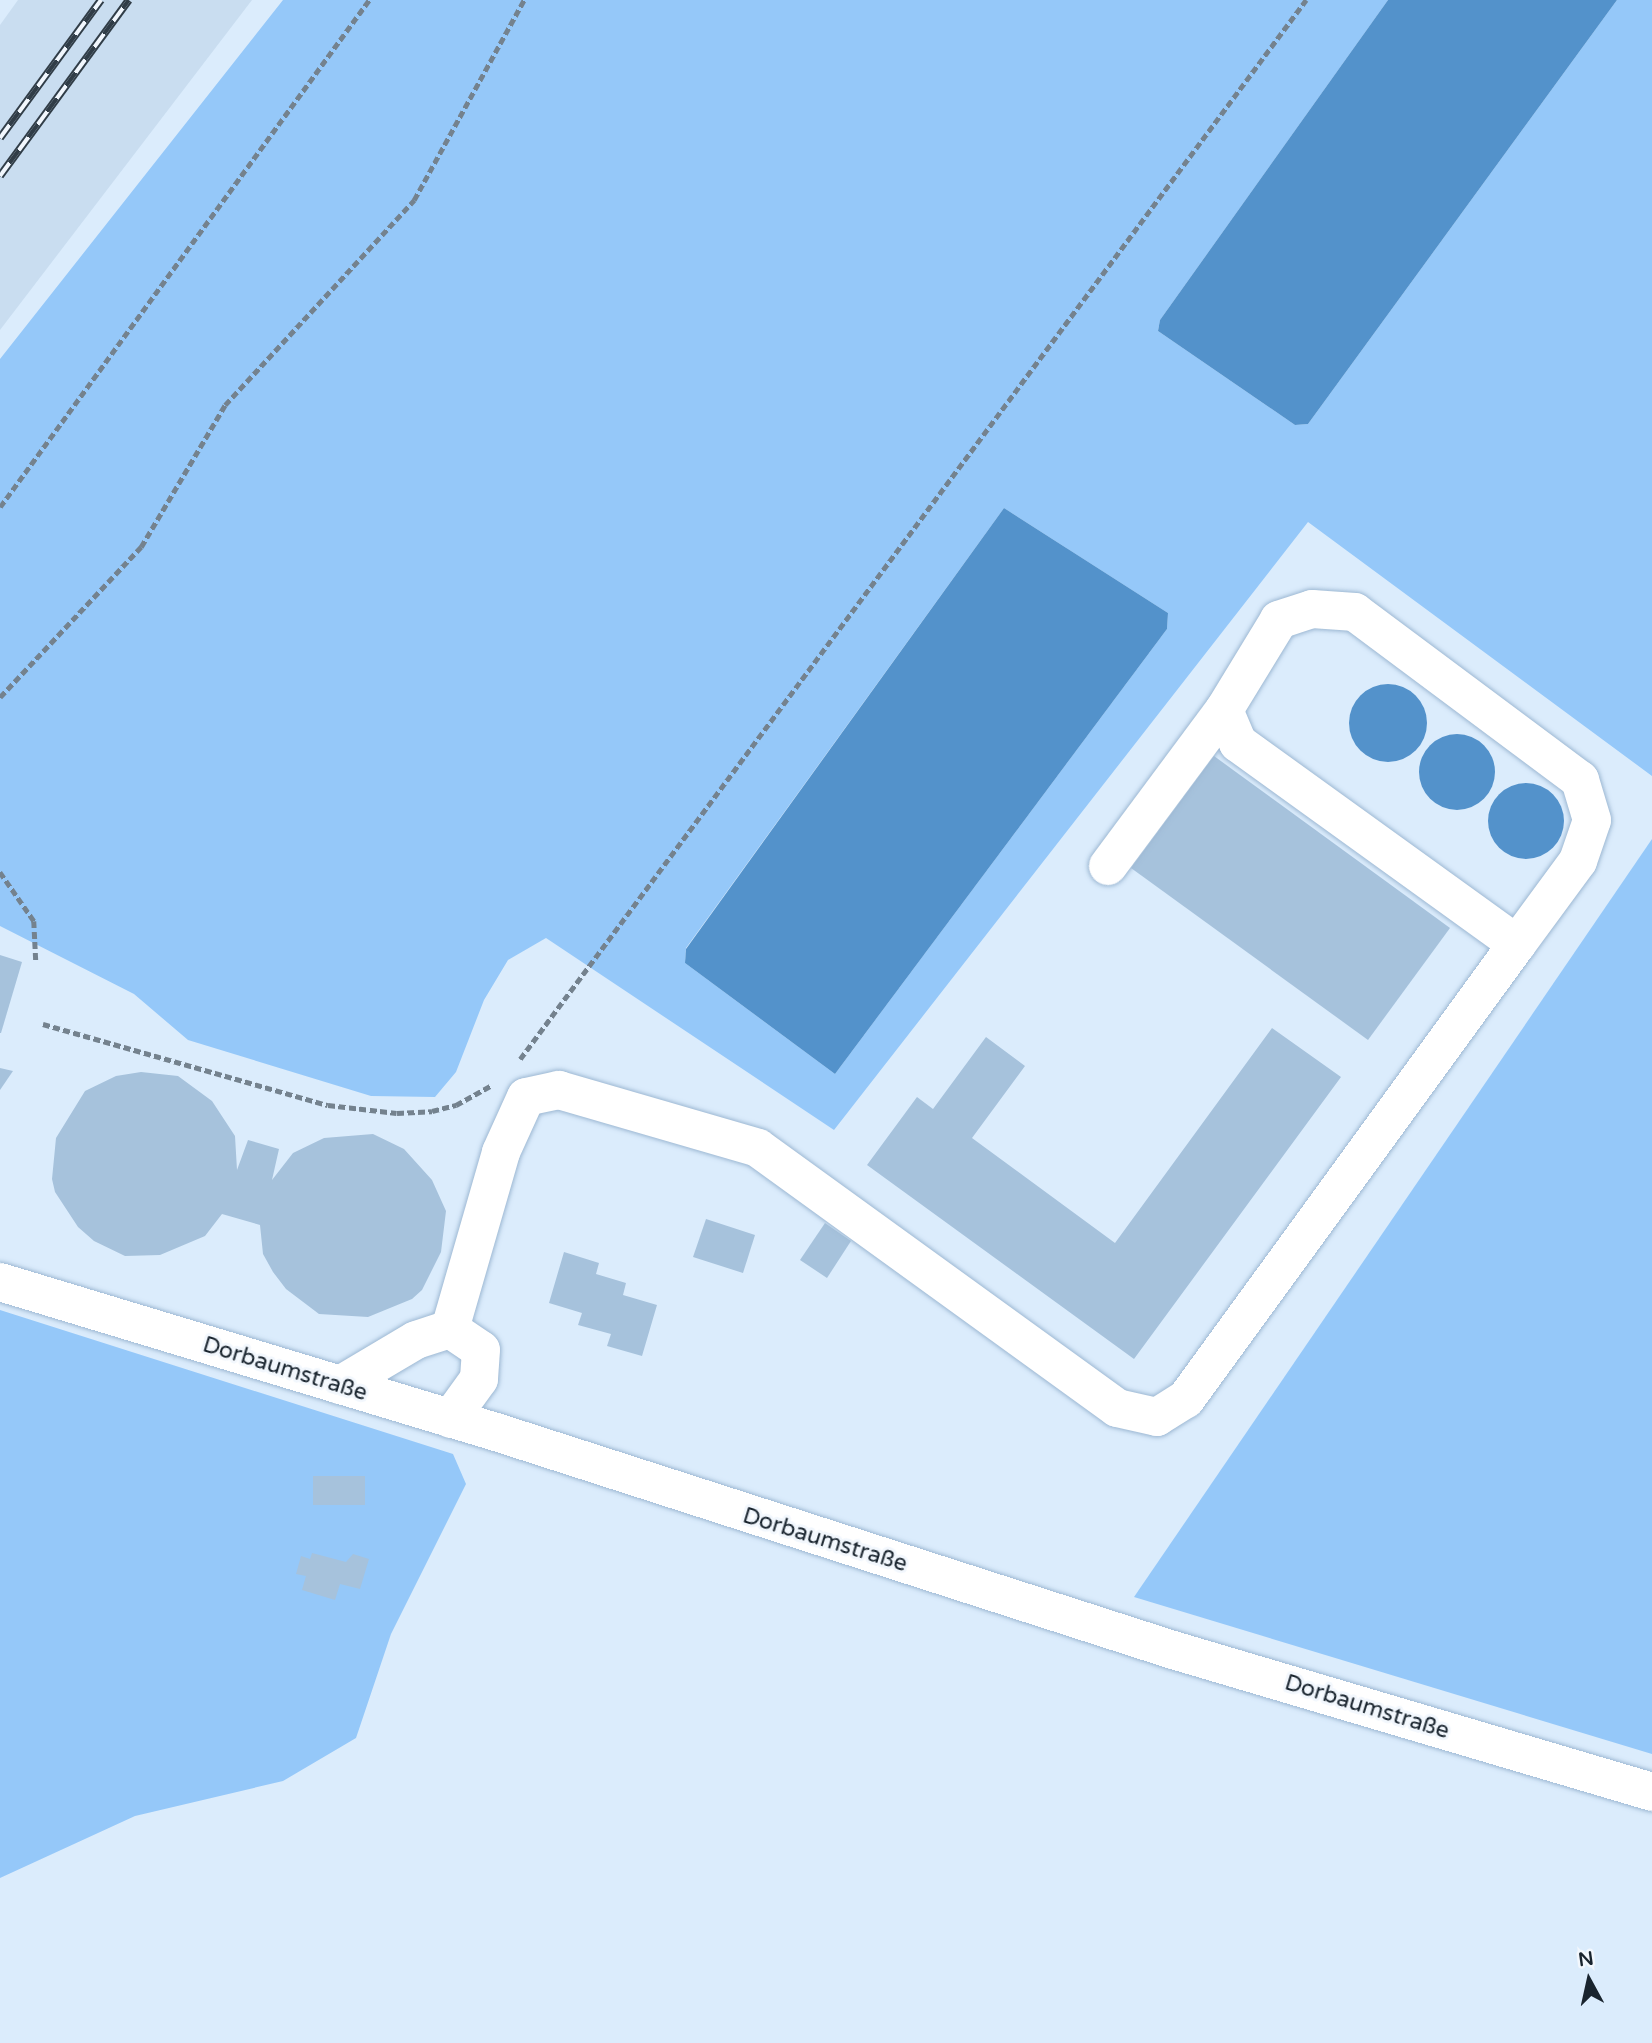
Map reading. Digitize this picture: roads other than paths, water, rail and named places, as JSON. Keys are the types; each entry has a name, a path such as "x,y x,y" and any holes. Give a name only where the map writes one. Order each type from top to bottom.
{"lane":[{"path":"450,1329 501,1152 526,1097 559,1090 758,1148 1117,1408 1157,1417 1186,1399 1578,860 1592,820 1580,780 1355,612 1312,609 1279,620 1224,710 1108,866"},
{"path":"1224,710 1238,743 1517,944"},
{"name":"Dorbaumstraße","path":"0,1282 450,1419 1172,1650 1652,1792"},
{"path":"340,1385 416,1340 450,1329"},
{"path":"450,1329 481,1350 479,1380 450,1419"}],"railway":[{"path":"0,138 101,0"},
{"path":"0,176 129,0"}]}
